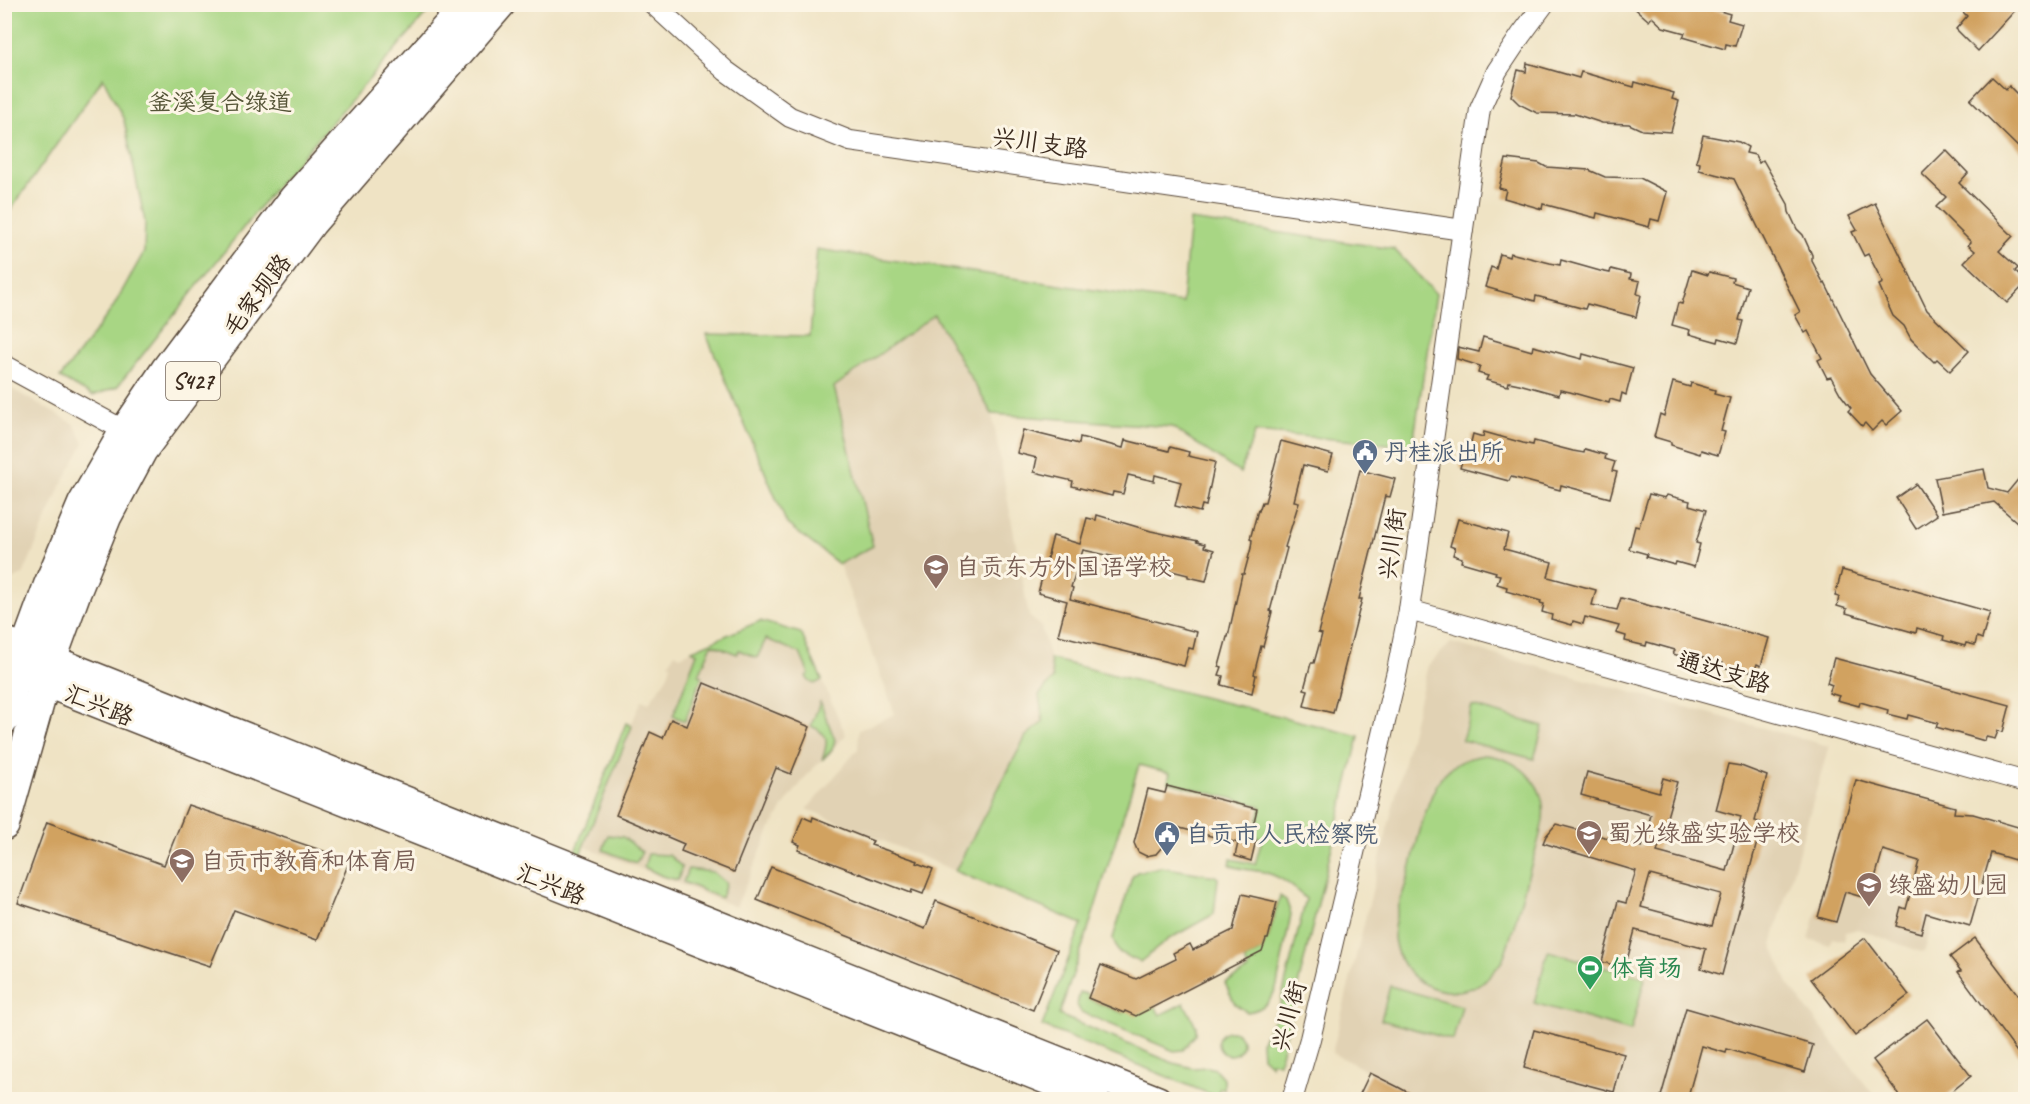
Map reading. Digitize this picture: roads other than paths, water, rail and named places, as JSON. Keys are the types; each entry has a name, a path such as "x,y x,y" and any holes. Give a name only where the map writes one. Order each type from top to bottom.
{"main road":[{"name":"毛家坝路","path":"4,719 25,663 49,585 83,504 124,431 166,370 294,199 468,4"},
{"name":"毛家坝路","path":"4,825 25,663 76,591 106,517 142,450 311,223 500,4"},
{"name":"汇兴路","path":"25,663 1096,1100"},
{"path":"25,663 1158,1100"}],"street":[{"name":"兴川支路","path":"652,4 726,71 790,117 850,141 1463,230"},
{"name":"兴川街","path":"1292,1100 1313,1028 1397,671 1409,610 1480,109 1497,71 1544,4"},
{"path":"4,365 124,431"},
{"name":"通达支路","path":"1409,610 2025,782"}],"place":[{"name":"丹桂派出所","path":"1365,475"},
{"name":"自贡东方外国语学校","path":"936,590"},
{"name":"蜀光绿盛实验学校","path":"1589,856"},
{"name":"自贡市人民检察院","path":"1167,857"},
{"name":"自贡市教育和体育局","path":"182,884"},
{"name":"绿盛幼儿园","path":"1869,908"},
{"name":"体育场","path":"1590,991"}],"park label":[{"name":"釜溪复合绿道","path":"220,102"}]}
